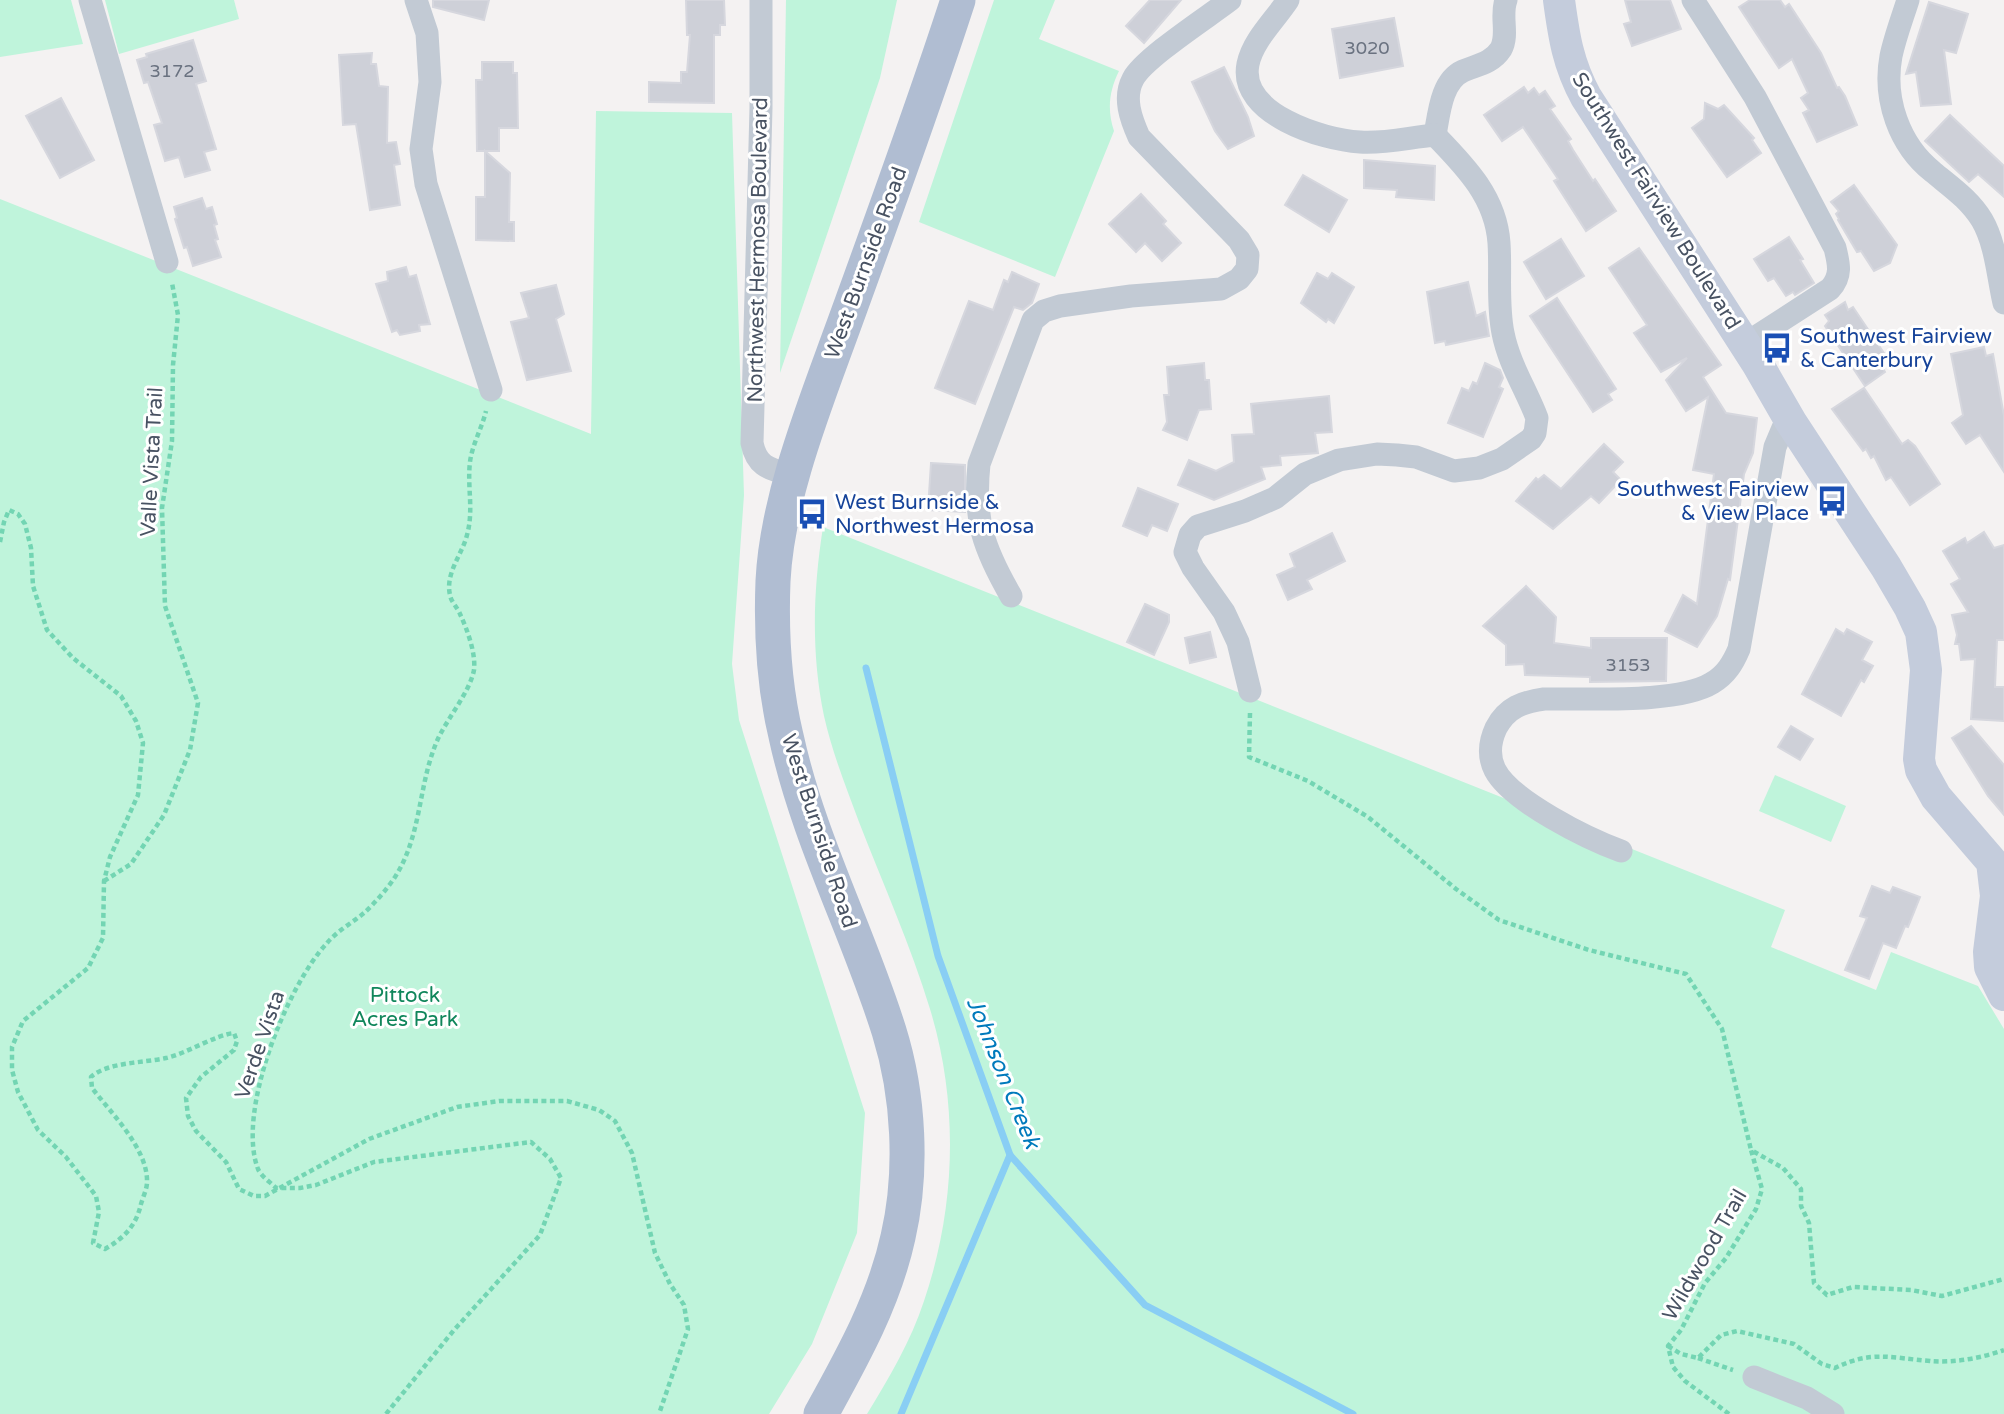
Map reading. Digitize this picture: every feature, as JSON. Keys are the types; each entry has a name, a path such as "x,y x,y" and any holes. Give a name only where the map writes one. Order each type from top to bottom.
{"main road":[{"name":"West Burnside Road","path":"821,1414 864,1334 891,1265 903,1204 906,1123 890,1032 821,848 786,736 775,658 774,576 793,476 817,398 933,77 958,0"}],"street":[{"path":"90,0 167,262"},
{"path":"416,0 427,33 430,82 421,149 426,184 491,390"},
{"name":"Northwest Hermosa Boulevard","path":"761,0 752,443 762,465 793,476"},
{"path":"1011,596 991,561 977,516 976,488 979,464 1033,320 1044,311 1060,306 1131,296 1221,289 1239,279 1247,269 1248,255 1239,240 1139,137 1129,115 1128,94 1133,79 1147,63 1230,0"},
{"path":"1288,0 1256,45 1248,65 1251,88 1265,108 1286,122 1321,135 1360,142 1435,135"},
{"path":"1435,135 1445,91 1452,79 1461,72 1482,65 1500,51 1504,40 1506,0"},
{"name":"Southwest Fairview Boulevard","path":"1559,0 1567,55 1579,84 1745,344 1791,422 1886,567 1921,632 1926,670 1919,759 1936,797 1992,862 1996,895 1989,952 1990,967 2004,995"},
{"path":"1693,0 1755,97 1835,248 1839,265 1839,275 1830,289 1745,344"},
{"path":"1908,0 1891,58 1891,103 1899,127 1913,150 1932,171 1954,186 1972,205 1982,221 1988,232 2004,303"},
{"path":"1250,691 1238,642 1224,611 1193,568 1185,552 1190,535 1198,526 1265,503 1305,474 1339,460 1377,454 1397,455 1432,462 1454,471 1471,470 1502,459 1527,443 1535,433 1536,418 1511,361 1502,329 1499,242 1494,212 1474,179 1435,135"},
{"path":"1621,851 1600,843 1532,806 1505,782 1492,762 1490,748 1493,734 1511,708 1524,702 1544,699 1672,696 1696,691 1722,676 1732,665 1740,649 1775,447 1783,428 1791,422"},
{"path":"1754,1377 1807,1398 1833,1414"}],"path":[{"name":"Valle Vista Trail","path":"104,881 131,864 164,815 190,750 198,703 165,606 162,508 172,441 173,365 178,315 167,262"},
{"name":"Verde Vista","path":"276,1188 258,1171 252,1141 253,1111 262,1073 288,1002 302,975 327,942 366,911 395,876 414,837 437,741 474,670 472,648 461,614 450,596 450,584 451,571 467,537 472,508 468,487 470,458 491,390"},
{"path":"0,542 9,510 18,514 31,548 33,586 47,630 73,658 121,696 136,721 142,743 138,795 110,857 104,881 103,938 88,968 23,1021 12,1047 12,1070 19,1092 38,1130 66,1157 96,1196 99,1212 93,1243 104,1249 128,1233 138,1217 147,1182 142,1161 130,1137 92,1088 92,1077 105,1068 147,1063 183,1054 226,1034 234,1033 237,1041 234,1050 201,1077 186,1098 188,1116 197,1132 226,1162 239,1189 254,1196 265,1196 369,1139 457,1107 499,1101 567,1101 599,1110 615,1121 632,1153 655,1254 684,1305 688,1329 659,1414"},
{"name":"Wildwood Trail","path":"1250,691 1249,757 1308,781 1368,817 1456,889 1499,920 1589,950 1686,974 1723,1029 1762,1189 1756,1209 1726,1258 1705,1283 1681,1330 1668,1346 1673,1367 1685,1381 1729,1414"},
{"path":"276,1188 316,1185 374,1162 531,1142 550,1159 561,1178 540,1235 454,1330 386,1414"},
{"path":"1751,1150 1783,1168 1801,1189 1801,1206 1809,1223 1814,1283 1827,1295 1853,1287 1910,1290 1942,1296 2004,1279"},
{"path":"1698,1358 1721,1335 1737,1331 1794,1344 1822,1364 1835,1368 1857,1357 1899,1356 1932,1362 1986,1357 2004,1350"},
{"path":"1668,1346 1681,1354 1754,1377"}],"green space":[{"path":"0,0 71,0 83,44 0,57"},
{"path":"105,0 234,0 239,19 119,54"},
{"path":"786,0 897,0 880,78 780,373"},
{"path":"994,0 1055,0 1039,39 1119,71 1110,101 1114,131 1055,277 919,222"},
{"name":"Pittock Acres Park","path":"596,111 732,113 744,495 732,664 739,720 865,1113 857,1233 812,1344 769,1414 0,1414 0,199 591,434"},
{"path":"823,527 1785,910 1771,947 1876,990 1891,952 1978,986 2004,1029 2004,1414 867,1414 913,1330 935,1265 948,1192 949,1118 946,1081 930,1009 906,938 844,783 824,716 815,645 817,575"},
{"path":"1775,775 1846,806 1831,842 1759,811"}],"building":[{"path":"433,0 489,0 484,20 433,7"},
{"path":"686,0 724,0 725,25 720,25 720,35 714,35 714,103 649,102 649,82 681,83 681,72 687,72 690,35 687,35"},
{"path":"1150,0 1181,0 1144,43 1126,26"},
{"path":"1625,0 1670,0 1681,29 1632,46 1624,24 1631,22"},
{"path":"1750,0 1780,0 1785,7 1789,4 1821,53 1837,88 1839,87 1845,96 1857,125 1817,142 1803,113 1809,110 1801,98 1808,93 1792,59 1779,68 1739,7"},
{"path":"1929,2 1968,14 1956,53 1944,50 1951,104 1921,106 1916,72 1906,74"},
{"path":"1394,18 1403,66 1340,78 1332,29"},
{"path":"193,40 206,81 196,84 216,149 204,152 210,170 185,177 179,157 165,161 154,125 162,123 148,82 144,83 137,60 147,57 146,54"},
{"path":"372,53 371,64 376,64 379,86 388,87 387,143 396,142 400,164 394,165 400,205 370,210 356,124 343,125 339,55"},
{"path":"482,62 513,62 513,73 517,73 518,128 499,128 499,151 477,151 476,80 482,80"},
{"path":"1224,67 1254,136 1228,149 1215,131 1192,82"},
{"path":"1524,87 1528,93 1534,88 1539,95 1545,91 1555,106 1550,109 1571,139 1568,141 1573,150 1616,211 1586,231 1554,181 1558,179 1523,127 1502,141 1484,115"},
{"path":"61,98 94,160 60,178 26,116"},
{"path":"1705,103 1718,109 1724,105 1754,138 1752,140 1761,153 1727,177 1692,128 1704,119"},
{"path":"1950,115 2004,166 2004,197 1978,174 1969,182 1925,141"},
{"path":"485,151 510,173 509,222 514,222 514,241 476,240 476,197 485,197"},
{"path":"1364,160 1435,166 1434,200 1396,197 1397,190 1364,188"},
{"path":"1303,175 1347,200 1329,232 1285,205"},
{"path":"1854,185 1897,245 1890,263 1874,271 1861,251 1857,252 1838,220 1836,214 1839,211 1831,202"},
{"path":"1141,194 1166,221 1163,224 1181,243 1162,261 1145,243 1136,252 1109,224"},
{"path":"202,198 206,209 212,207 217,224 214,225 218,239 215,240 221,257 193,266 187,247 184,248 174,207"},
{"path":"1789,237 1814,283 1795,295 1793,292 1786,296 1774,278 1768,281 1754,259"},
{"path":"1561,239 1584,276 1546,299 1524,262"},
{"path":"1639,248 1721,365 1703,377 1726,413 1757,418 1753,453 1744,474 1730,580 1728,579 1717,616 1697,647 1665,631 1683,595 1697,604 1714,474 1693,470 1708,397 1686,411 1666,380 1687,358 1661,372 1634,333 1647,325 1609,268"},
{"path":"406,267 409,277 416,275 430,324 419,325 420,331 400,335 397,330 392,332 376,284 388,281 387,272"},
{"path":"1012,272 1039,284 1032,303 1023,310 1014,307 975,404 935,388 969,301 993,310 1004,280 1008,282"},
{"path":"1317,273 1328,279 1332,273 1354,287 1334,323 1328,319 1326,322 1301,303"},
{"path":"1468,282 1476,316 1485,312 1489,336 1446,345 1445,341 1435,343 1427,292"},
{"path":"556,285 564,314 556,319 571,371 527,380 511,322 529,318 521,293"},
{"path":"1557,298 1616,389 1608,394 1612,400 1593,412 1530,316"},
{"path":"1845,302 1848,310 1853,307 1886,356 1878,360 1885,372 1865,386 1825,326 1829,321 1825,315"},
{"path":"1984,347 1986,356 1993,354 2004,416 2004,472 1980,435 1966,444 1952,423 1963,415 1951,354"},
{"path":"1204,363 1205,380 1209,380 1211,409 1199,410 1187,440 1163,430 1167,422 1164,395 1169,395 1167,367"},
{"path":"1485,363 1500,370 1503,378 1499,387 1503,389 1483,437 1448,423 1462,388 1469,391 1473,382 1477,384"},
{"path":"1864,388 1902,444 1908,440 1915,446 1940,484 1910,505 1891,477 1886,480 1874,456 1871,458 1866,449 1863,451 1832,409"},
{"path":"1329,396 1332,432 1315,433 1318,453 1280,456 1281,465 1261,467 1265,479 1214,500 1178,485 1189,460 1216,471 1234,462 1232,435 1254,434 1251,404"},
{"path":"1604,444 1623,462 1613,472 1621,480 1599,503 1591,496 1553,529 1516,501 1536,478 1538,480 1544,475 1561,489"},
{"path":"931,463 965,465 965,512 928,510"},
{"path":"1138,488 1178,504 1167,531 1152,525 1147,536 1123,526"},
{"path":"1984,532 1994,548 2004,545 2004,640 1997,640 1995,687 2004,687 2004,721 1971,719 1975,659 1961,660 1959,644 1955,644 1957,635 1952,615 1968,612 1951,584 1960,579 1943,551 1965,538 1967,543"},
{"path":"1332,533 1345,561 1307,580 1312,589 1288,600 1277,575 1295,567 1290,554"},
{"path":"1526,586 1556,617 1554,643 1591,648 1591,638 1667,638 1666,681 1590,682 1590,677 1525,675 1524,664 1506,665 1506,645 1483,626"},
{"path":"1145,604 1169,615 1169,622 1154,655 1127,642"},
{"path":"1836,629 1844,634 1847,629 1872,642 1862,660 1873,666 1864,682 1861,680 1841,716 1802,694"},
{"path":"1210,632 1216,657 1190,663 1185,638"},
{"path":"1791,726 1813,739 1800,760 1778,747"},
{"path":"1971,726 2004,765 2004,815 1988,796 1952,738"},
{"path":"1872,886 1890,893 1893,887 1920,897 1896,948 1883,943 1869,979 1845,970 1867,918 1860,916"}],"waterway":[{"name":"Johnson Creek","path":"866,668 938,956 1010,1155 1145,1305 1353,1414"},
{"path":"901,1414 1010,1155"}],"place":[{"name":"Southwest Fairview & Canterbury","path":"1777,348"},
{"name":"Southwest Fairview & View Place","path":"1832,501"},
{"name":"West Burnside & Northwest Hermosa","path":"812,514"}]}
